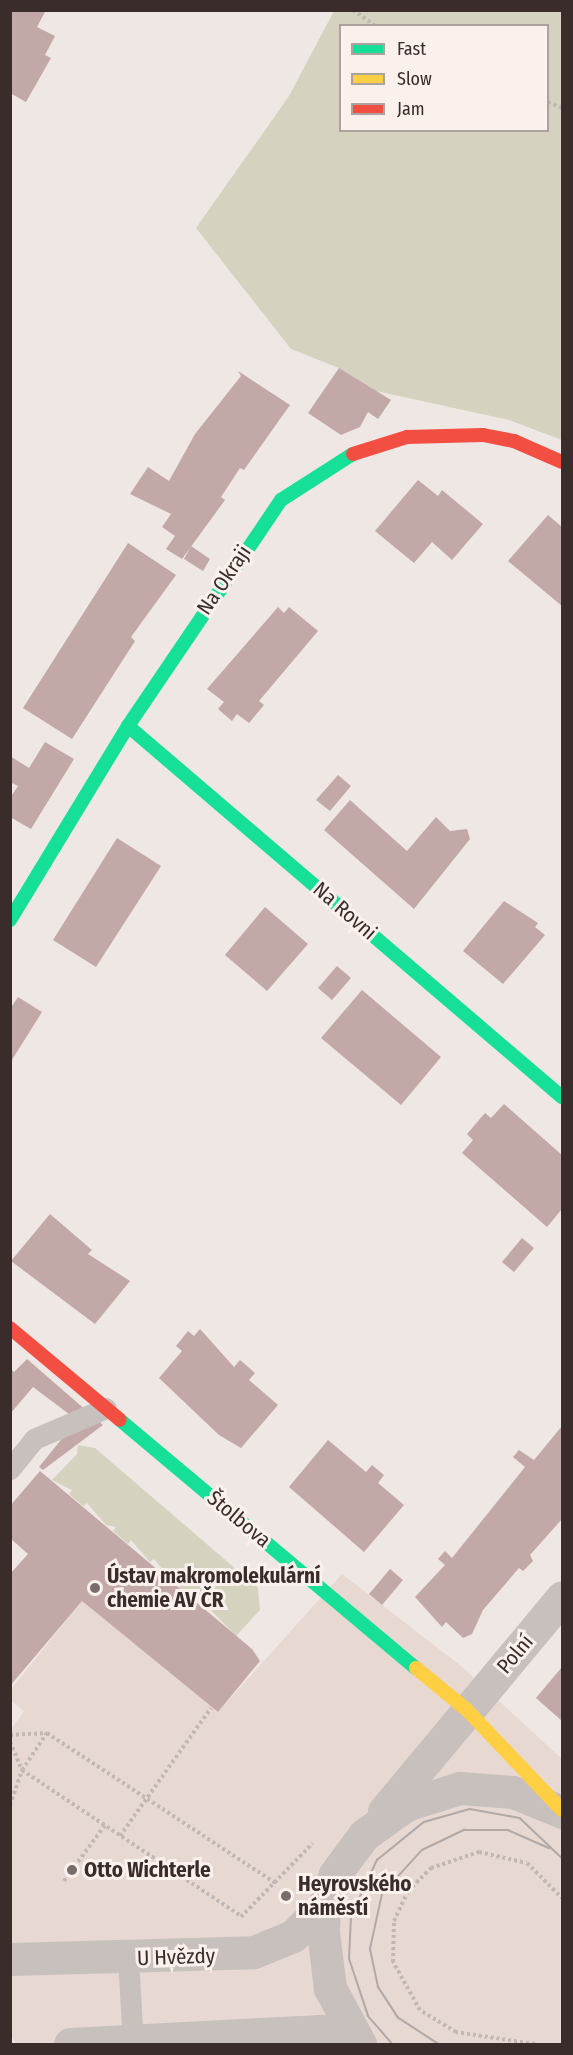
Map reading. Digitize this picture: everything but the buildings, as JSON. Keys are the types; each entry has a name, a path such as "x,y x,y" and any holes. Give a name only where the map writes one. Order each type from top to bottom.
{"street":[{"name":"Na Okraji","path":"10,920 128,726 243,551 281,500 311,477 374,444 444,433 514,441 562,462"},
{"name":"Na Rovni","path":"128,726 562,1097"},
{"name":"Štolbova","path":"10,1328 467,1710 562,1811"},
{"name":"Polní","path":"364,1835 562,1597"},
{"path":"360,2044 326,1972 324,1905 335,1874 364,1835 414,1801 460,1788 513,1792 562,1811"},
{"name":"U Hvězdy","path":"10,1959 128,1959 254,1952 293,1936 324,1905"},
{"path":"70,2044 321,2031 360,2044"}],"lane":[{"path":"10,1469 34,1439 106,1408"},
{"path":"128,1959 133,2042"}],"path":[{"path":"353,10 373,24"},
{"path":"120,1836 211,1708"},
{"path":"10,1805 22,1770 47,1733"},
{"path":"10,1735 47,1733 277,1884"},
{"path":"10,1742 22,1770 241,1916"},
{"path":"64,1881 105,1826"},
{"path":"535,2044 456,2032 420,2010 393,1962 394,1921 408,1891 431,1868 479,1852 527,1863 562,1898"}],"shaded area":[{"path":"334,11 562,11 562,440 509,420 376,391 339,368 291,349 196,228 289,96"},
{"path":"78,1445 95,1448 258,1588 260,1610 236,1636 193,1592 189,1596 179,1588 182,1583 176,1578 172,1581 154,1559 150,1562 131,1540 128,1544 113,1531 116,1527 106,1525 87,1503 83,1506 69,1494 72,1490 52,1480 77,1454"},
{"name":"Heyrovského náměstí","path":"342,1574 461,1666 562,1759 562,2044 16,2044 10,2034 10,1731 24,1711 11,1701 11,1689 82,1601 218,1712"}],"tram line":[{"path":"392,2044 368,2016 349,1959 351,1916 377,1860 424,1822 470,1809 520,1818 562,1858"},
{"path":"438,2044 398,2018 378,1987 370,1949 382,1894 422,1850 464,1830 508,1830 549,1848"}],"traffic: fast":[{"path":"10,920 128,726 281,500 353,454"},
{"path":"128,726 562,1097"},
{"path":"120,1420 416,1668"}],"traffic: slow":[{"path":"416,1668 467,1710 562,1810"}],"traffic: jam":[{"path":"353,454 407,437 483,435 514,441 562,462"},
{"path":"10,1328 120,1420"}],"place":[{"name":"Ústav makromolekulární chemie AV ČR","path":"95,1588"},
{"name":"Otto Wichterle","path":"72,1870"},
{"name":"Heyrovského náměstí","path":"286,1896"}]}
